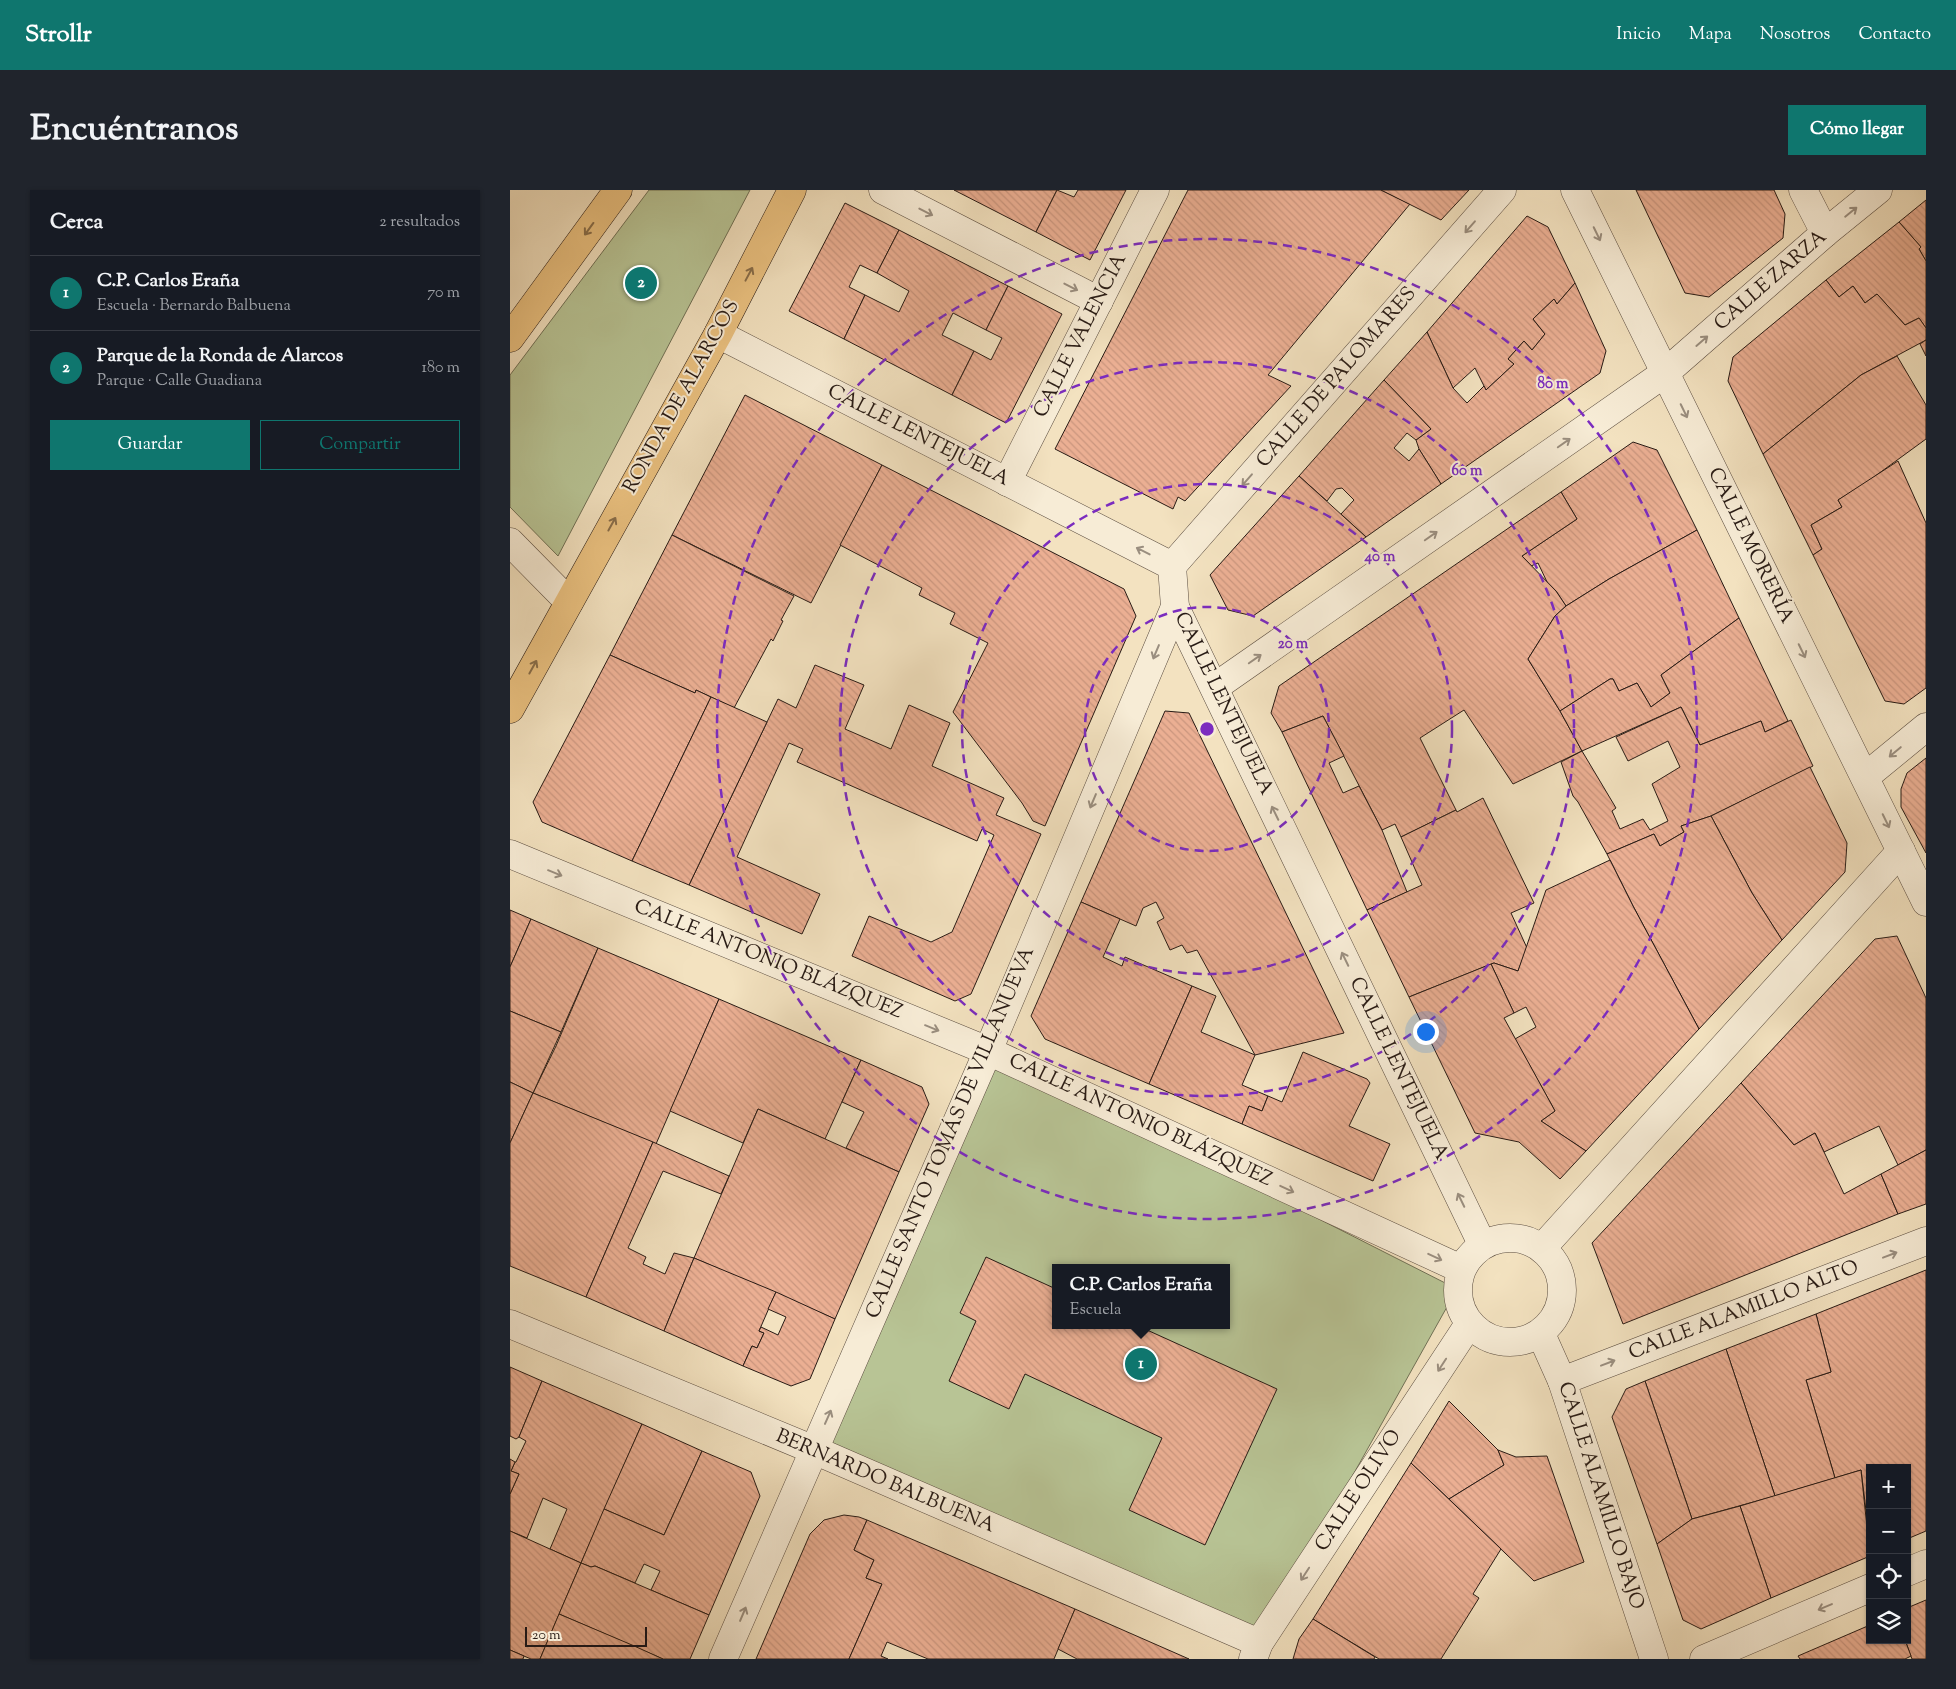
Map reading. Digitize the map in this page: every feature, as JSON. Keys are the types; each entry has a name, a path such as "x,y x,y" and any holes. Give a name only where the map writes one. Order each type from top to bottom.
{"highway":[{"path":"510,338 618,190"},
{"name":"RONDA DE ALARCOS","path":"510,709 718,334 792,190"}],"street":[{"path":"883,190 1099,301"},
{"name":"CALLE VALENCIA","path":"1007,482 1154,190"},
{"name":"CALLE DE PALOMARES","path":"1172,566 1502,190"},
{"name":"CALLE MORERÍA","path":"1575,190 1926,902"},
{"path":"1803,190 1825,233"},
{"name":"CALLE ZARZA","path":"1214,687 1665,373 1825,233 1878,190"},
{"name":"CALLE LENTEJUELA","path":"718,334 1172,566 1175,607 1482,1244"},
{"path":"510,542 569,602"},
{"name":"CALLE SANTO TOMÁS DE VILLANUEVA","path":"723,1659 988,1051 1175,607"},
{"path":"1865,777 1926,727"},
{"path":"1542,1248 1901,851"},
{"name":"CALLE ANTONIO BLÁZQUEZ","path":"510,854 988,1051 1461,1269"},
{"path":"1501,1238 1523,1238 1542,1248 1558,1266 1563,1288 1555,1319 1541,1334 1521,1342 1492,1340 1469,1324 1461,1312 1457,1289 1461,1269 1472,1252 1482,1244 1501,1238"},
{"name":"CALLE ALAMILLO ALTO","path":"1562,1381 1926,1241"},
{"name":"BERNARDO BALBUENA","path":"510,1324 814,1450 1256,1651"},
{"name":"CALLE OLIVO","path":"1256,1651 1469,1324"},
{"name":"CALLE ALAMILLO BAJO","path":"1541,1334 1562,1381 1654,1659"},
{"path":"1911,1570 1926,1564"},
{"path":"1704,1659 1866,1590"}],"green space":[{"path":"649,190 750,190 558,556 510,507 510,375"},
{"path":"988,1051 1457,1289 1259,1643 814,1450"}],"building":[{"path":"954,190 1057,190 1036,232"},
{"path":"1057,190 1074,197 1078,190 1126,190 1090,260 1036,232"},
{"path":"1188,190 1381,190 1410,204 1268,375 1291,386 1185,501 1178,497 1173,509 1055,449"},
{"path":"1381,190 1469,190 1441,220"},
{"path":"1636,190 1774,190 1785,214 1783,238 1709,297 1685,293"},
{"path":"1926,200 1926,261 1919,249 1921,247 1899,222"},
{"path":"845,203 899,230 877,273 860,265 849,287 865,295 844,339 789,311"},
{"path":"1527,216 1548,227 1575,283 1557,304 1554,299 1533,319 1545,334 1532,350 1524,341 1508,359 1514,364 1486,390 1475,368 1453,388 1427,332"},
{"path":"1899,222 1921,247 1919,249 1926,261 1926,328 1919,318 1905,325 1877,294 1865,303 1853,286 1839,297 1826,280"},
{"path":"899,230 1008,286 986,330 953,313 942,335 974,351 952,395 844,339 865,295 899,312 909,291 877,273"},
{"path":"1826,280 1839,297 1853,286 1865,303 1877,294 1905,325 1919,318 1926,328 1926,340 1861,375 1763,454 1728,381 1733,357"},
{"path":"1575,283 1606,351 1600,373 1441,484 1419,449 1416,440 1431,429 1384,380 1427,332 1453,388 1467,403 1484,386 1486,390 1514,364 1508,359 1524,341 1532,350 1545,334 1533,319 1554,299 1557,304"},
{"path":"1008,286 1062,314 1006,423 952,395 974,351 991,360 1002,338 986,330"},
{"path":"1926,340 1926,356 1920,344"},
{"path":"1897,356 1926,405 1926,439 1863,485 1838,500 1842,507 1811,525 1822,549 1813,555 1763,454 1861,375"},
{"path":"1384,380 1431,429 1416,440 1407,433 1394,448 1409,461 1419,449 1441,484 1366,537 1341,514 1354,500 1342,488 1336,489 1327,501 1299,476"},
{"path":"745,395 882,465 811,603 672,535"},
{"path":"1633,442 1657,450 1697,530 1609,579 1566,606 1556,591 1548,584 1538,563 1531,566 1522,556 1577,519 1561,492"},
{"path":"1898,461 1926,523 1926,688 1904,704 1885,701 1813,555 1822,549 1811,525 1842,507 1838,500"},
{"path":"882,465 1124,589 1136,616 1045,826 1033,821 1022,803 953,712 988,643 950,624 955,613 919,595 922,588 840,545"},
{"path":"1299,476 1366,537 1253,616 1228,610 1210,575"},
{"path":"1561,492 1577,519 1522,556 1556,591 1566,606 1555,616 1528,659 1582,751 1513,784 1464,710 1420,738 1456,810 1401,837 1395,824 1382,830 1323,716 1282,732 1271,713 1279,686"},
{"path":"1697,530 1739,618 1661,675 1670,693 1651,707 1637,683 1619,691 1613,679 1610,679 1560,711 1528,659 1555,616 1566,606 1609,579"},
{"path":"672,535 794,596 781,620 783,621 773,641 771,639 734,708 696,690 695,693 610,655"},
{"path":"1739,618 1788,721 1765,732 1761,721 1700,745 1681,707 1582,751 1560,711 1610,679 1613,679 1619,691 1637,683 1651,707 1670,693 1661,675"},
{"path":"610,655 695,693 696,690 711,697 632,861 542,822 533,802"},
{"path":"815,665 864,685 845,729 891,749 909,705 950,723 932,766 1004,798 996,815 1041,834 971,994 955,1001 852,956 869,916 931,942 952,932 994,835 982,829 977,841 797,762 803,749 789,743 737,857 820,894 802,934 689,885 778,699 796,708"},
{"path":"711,697 767,722 689,885 632,861"},
{"path":"1681,707 1700,745 1761,721 1765,732 1791,720 1813,766 1711,816 1681,826 1684,832 1660,846 1654,834 1607,854 1573,796 1561,762 1582,751 1616,808 1612,811 1620,829 1643,819 1650,830 1668,821 1652,784 1680,767 1668,741 1628,761 1616,737"},
{"path":"1165,711 1189,713 1344,1033 1255,1055 1197,950 1187,953 1182,945 1170,950 1157,922 1164,918 1156,902 1143,908 1136,926 1081,902"},
{"path":"1323,716 1344,756 1329,763 1343,793 1359,786 1382,830 1407,892 1367,910 1282,732"},
{"path":"1926,758 1926,853 1901,807 1901,789 1907,773"},
{"path":"1810,767 1847,843 1845,872 1782,940 1752,893 1711,816"},
{"path":"1483,798 1534,903 1511,913 1527,948 1518,971 1494,963 1409,997 1367,910 1422,885 1401,837"},
{"path":"1711,816 1752,893 1782,940 1699,1029 1607,854 1654,834 1660,846 1684,832 1681,826"},
{"path":"1610,860 1699,1029 1586,1151 1541,1121 1555,1111 1515,1039 1536,1027 1526,1007 1514,1013 1491,964 1494,963 1518,971 1546,890"},
{"path":"1081,902 1120,919 1103,957 1122,966 1125,957 1192,986 1149,1084 1045,1039 1031,1016"},
{"path":"510,910 531,919 510,967"},
{"path":"531,919 598,948 561,1032 510,1011 510,967"},
{"path":"1897,936 1926,998 1926,1150 1898,1165 1879,1126 1824,1152 1815,1133 1794,1145 1741,1083 1875,939"},
{"path":"598,948 719,999 656,1144 533,1093 556,1046"},
{"path":"1491,964 1514,1013 1504,1018 1555,1111 1541,1121 1586,1151 1560,1179 1519,1142 1475,1133 1409,997"},
{"path":"1192,986 1216,996 1201,1032 1255,1055 1242,1085 1268,1096 1262,1111 1249,1106 1242,1124 1149,1084"},
{"path":"719,999 861,1060 825,1139 758,1109 743,1143 670,1111"},
{"path":"510,1011 561,1032 533,1093 510,1082"},
{"path":"1303,1052 1367,1079 1370,1083 1349,1126 1390,1144 1373,1181 1242,1124 1249,1106 1262,1111 1268,1096 1282,1102"},
{"path":"861,1060 922,1087 929,1104 899,1172 846,1148 864,1112 842,1102"},
{"path":"510,1082 533,1093 510,1143"},
{"path":"1741,1083 1794,1145 1815,1133 1844,1194 1881,1174 1898,1214 1623,1324 1592,1243"},
{"path":"533,1093 653,1142 586,1297 510,1266 510,1143"},
{"path":"758,1109 899,1172 835,1319 694,1258"},
{"path":"653,1142 729,1176 721,1194 663,1171 628,1248 646,1257 643,1264 665,1274 674,1253 694,1258 664,1331 586,1297"},
{"path":"1926,1150 1926,1204 1898,1214 1881,1174"},
{"path":"986,1257 1052,1287 1052,1329 1145,1329 1277,1389 1205,1545 1129,1510 1162,1438 1025,1374 1009,1409 949,1381 976,1321 960,1313"},
{"path":"694,1258 776,1292 759,1331 764,1333 757,1348 752,1346 743,1366 664,1331"},
{"path":"1926,1270 1926,1531 1911,1537 1911,1464 1866,1464 1866,1511 1861,1470 1835,1478 1806,1380 1831,1372 1816,1314"},
{"path":"776,1292 835,1319 810,1379 791,1386 743,1366 752,1346 757,1348 764,1333 759,1331 761,1327 778,1335 786,1317 768,1309"},
{"path":"1816,1314 1831,1372 1806,1380 1835,1478 1775,1496 1726,1349"},
{"path":"1726,1349 1775,1496 1692,1519 1645,1381"},
{"path":"510,1367 542,1381 519,1437 516,1439 510,1436"},
{"path":"542,1381 642,1424 581,1563 550,1549 567,1509 543,1498 527,1538 510,1531 510,1494 519,1474 511,1471 526,1441 519,1437"},
{"path":"1645,1381 1692,1519 1657,1544 1612,1417 1626,1389"},
{"path":"1449,1401 1498,1450 1504,1465 1449,1499 1411,1463"},
{"path":"642,1424 702,1451 664,1535 604,1509"},
{"path":"1498,1450 1516,1457 1547,1456 1584,1562 1534,1581 1449,1499 1504,1465"},
{"path":"702,1451 751,1472 760,1496 709,1615 651,1590 660,1571 644,1564 635,1583 595,1566 591,1567 581,1563 604,1509 664,1535"},
{"path":"510,1459 515,1462 511,1471 519,1474 510,1494"},
{"path":"1411,1463 1501,1549 1473,1594 1479,1598 1441,1659 1379,1659 1313,1619"},
{"path":"1861,1470 1866,1518 1866,1558 1771,1598 1740,1506"},
{"path":"1740,1506 1771,1598 1701,1629 1683,1620 1657,1544 1692,1519"},
{"path":"844,1515 867,1520 854,1550 874,1560 866,1578 882,1584 849,1659 756,1659 810,1534 824,1520"},
{"path":"867,1520 1075,1609 1054,1659 928,1659 887,1642 881,1656 888,1659 849,1659 882,1584 866,1578 874,1560 854,1550"},
{"path":"510,1531 581,1563 540,1659 531,1659 510,1650"},
{"path":"581,1563 591,1567 595,1566 709,1615 690,1659 663,1659 559,1614"},
{"path":"1926,1600 1926,1659 1912,1659 1906,1644 1911,1644 1911,1606"},
{"path":"1075,1609 1189,1659 1077,1659 1058,1649"},
{"path":"559,1614 632,1645 663,1659 540,1659"},
{"path":"1313,1619 1375,1657 1374,1659 1293,1659 1299,1639"},
{"path":"1866,1627 1866,1644 1906,1644 1911,1656 1905,1659 1800,1659 1798,1656"},
{"path":"510,1650 524,1656 523,1659 510,1659"}],"place":[{"name":"Parque de la Ronda de Alarcos","path":"641,283"},
{"name":"C.P. Carlos Eraña","path":"1141,1364"}]}
